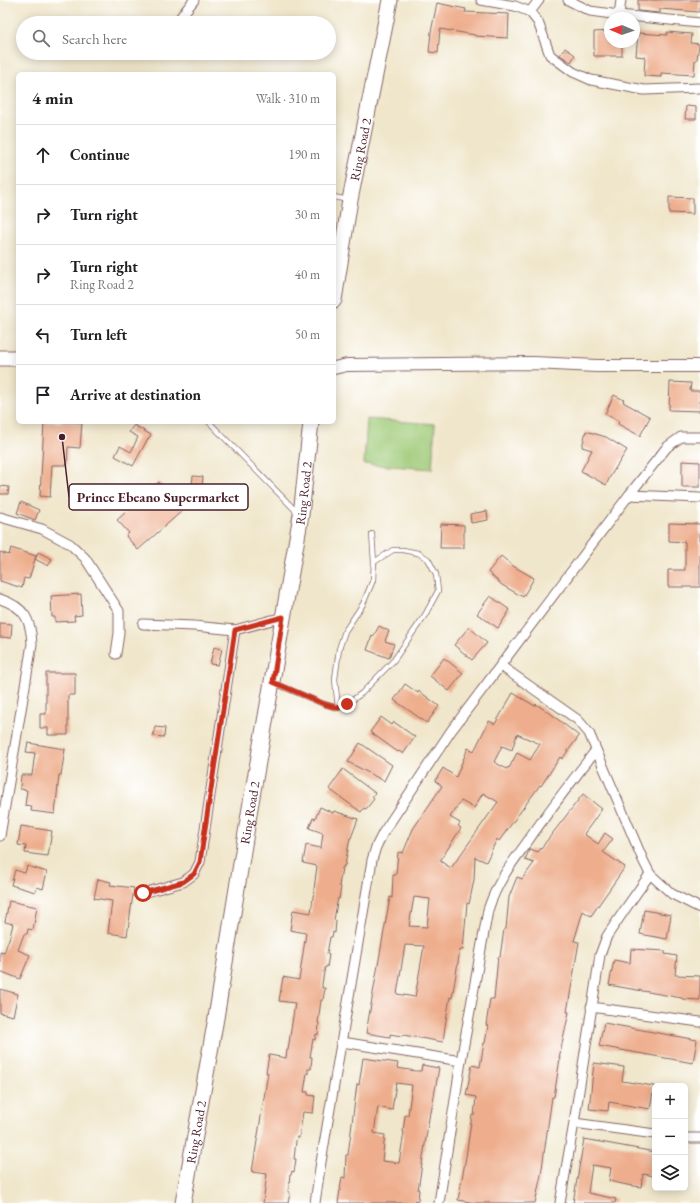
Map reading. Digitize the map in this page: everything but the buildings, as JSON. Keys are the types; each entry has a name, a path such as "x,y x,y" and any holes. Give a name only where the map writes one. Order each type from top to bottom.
{"main road":[{"name":"Ring Road 2","path":"336,288 350,200 390,0"},
{"path":"0,358 16,358"},
{"name":"Ring Road 2","path":"183,1203 216,1018 250,808 301,515 311,424"}],"street":[{"path":"181,16 194,0"},
{"path":"481,0 515,6 530,12 538,22 550,55 573,72 585,78 644,90 700,88"},
{"path":"530,12 539,0"},
{"path":"568,0 590,11 604,13"},
{"path":"619,12 621,0"},
{"path":"640,17 700,23"},
{"path":"336,368 347,365 534,363 596,366 700,366"},
{"path":"315,1203 372,860 376,847 383,833 451,731 629,494 667,447 681,437 700,437"},
{"path":"629,494 700,498"},
{"path":"0,517 42,529 70,544 84,558 119,611 119,633 116,654"},
{"path":"0,599 20,609 28,621 31,629 32,644 0,836"},
{"path":"143,624 235,630 283,617"},
{"path":"143,893 183,882 194,874 200,862 235,630"},
{"path":"501,666 578,720 589,733 650,874 672,894 700,908"},
{"path":"440,1203 461,1061 488,910 492,896 501,878 596,750"},
{"path":"560,1203 600,955 607,936 650,874"},
{"path":"591,1007 700,1022"},
{"path":"342,1042 461,1061"},
{"path":"574,1123 652,1134"},
{"path":"688,1138 700,1138"}],"lane":[{"path":"336,197 350,200"},
{"path":"211,424 301,515"},
{"path":"338,708 334,679 339,649 346,631 363,604 373,580 374,562 372,534"},
{"path":"273,682 324,704 338,708 347,704 362,693 394,660 425,615 438,591 436,574 428,559 418,553 403,550 393,550 374,562"}],"green space":[{"path":"367,419 435,424 432,469 364,464"}],"place":[{"name":"Prince Ebeano Supermarket","path":"62,437"}],"route":[{"path":"143,893 183,882 194,874 200,862 235,630 283,617 273,682 324,704 338,708 347,704"}]}
